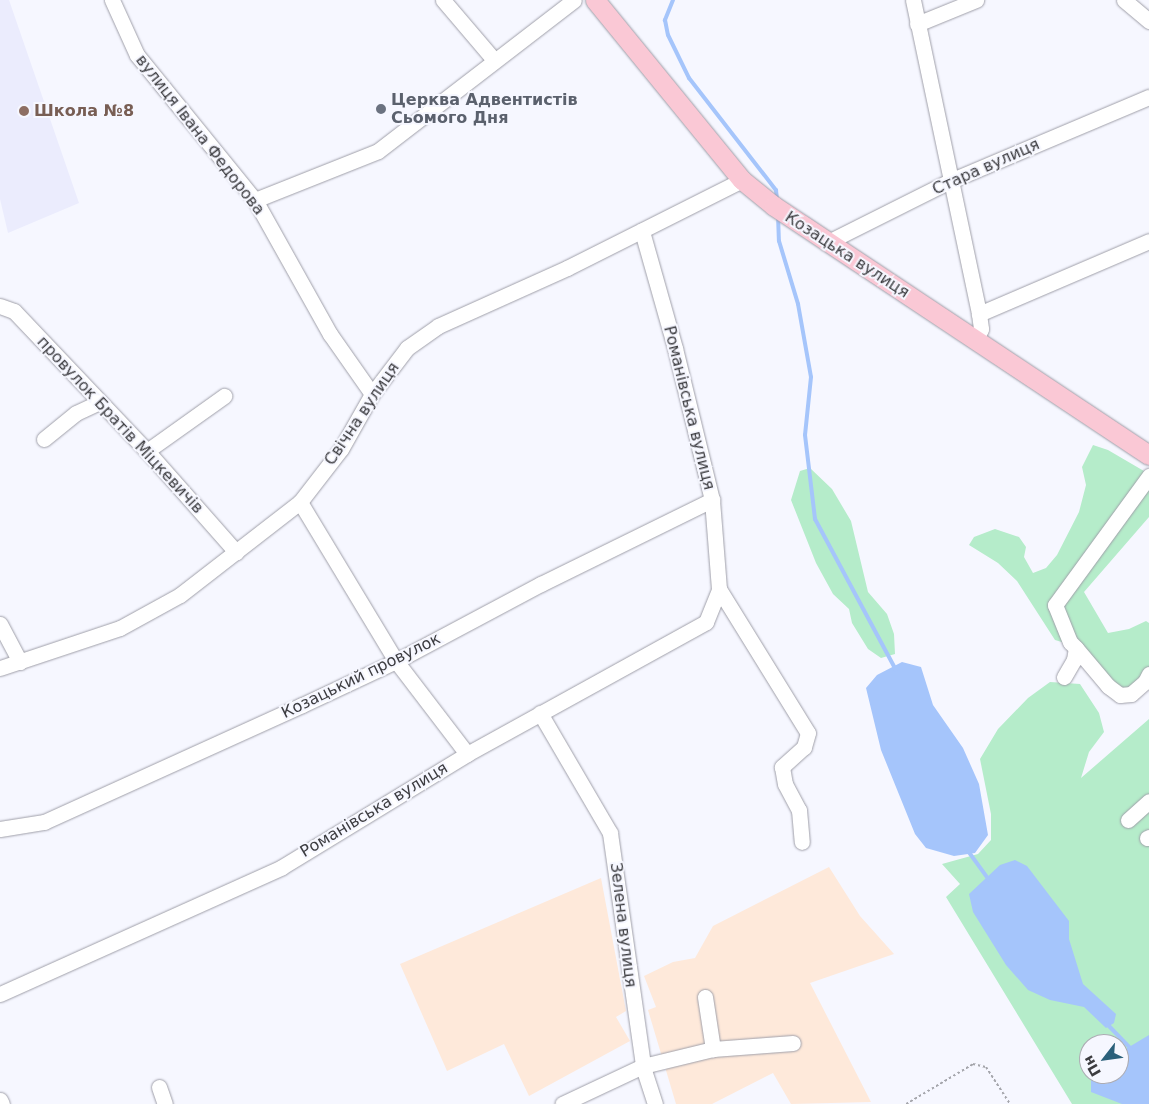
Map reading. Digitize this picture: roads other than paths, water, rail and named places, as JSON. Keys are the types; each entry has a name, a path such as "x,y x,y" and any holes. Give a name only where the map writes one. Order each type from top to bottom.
{"main road":[{"name":"Козацька вулиця","path":"594,0 742,180 779,210 826,243 976,339 1149,455"}],"street":[{"name":"вулиця Івана Федорова","path":"112,0 137,55 254,200 330,334 372,394"},
{"path":"443,0 494,60"},
{"path":"254,200 378,150 574,0"},
{"path":"912,0 979,314 981,330 976,339"},
{"path":"917,24 976,0"},
{"path":"1124,0 1149,21"},
{"name":"Стара вулиця","path":"826,243 950,181 1149,97"},
{"name":"Свічна вулиця","path":"0,668 120,628 180,594 236,552 300,502 341,449 372,394 407,348 438,326 642,231 742,180"},
{"name":"Романівська вулиця","path":"0,994 282,867 467,754 706,622 719,589 712,500 675,348 642,231"},
{"path":"979,314 1149,242"},
{"name":"провулок Братів Міцкевичів","path":"0,306 14,310 147,451 236,552"},
{"path":"147,451 224,396"},
{"path":"44,439 76,413 100,402"},
{"path":"1149,476 1055,605 1070,642 1108,686 1120,695 1131,694 1145,682 1149,674"},
{"name":"Козацький провулок","path":"0,830 44,822 396,661 541,584 712,500"},
{"path":"300,502 396,661 467,754"},
{"name":"Романівська вулиця","path":"719,589 794,707 808,733 804,747 782,766 785,784 799,810 802,842"},
{"path":"0,624 20,662"},
{"path":"1064,677 1074,660 1076,648"},
{"name":"Зелена вулиця","path":"540,713 610,833 643,1066 655,1104"},
{"path":"1128,820 1149,801"},
{"path":"705,997 714,1049"},
{"path":"562,1104 643,1066 714,1049 792,1043"},
{"path":"158,1087 165,1104"},
{"path":"0,1100 2,1104"}],"water":[{"path":"902,662 921,667 933,705 963,748 979,784 988,835 975,853 954,856 926,848 915,834 881,750 866,688 877,675"},
{"path":"1015,860 1027,866 1069,921 1069,939 1083,984 1116,1014 1114,1023 1106,1028 1084,1007 1050,1000 1028,990 1006,965 973,912 969,894 1000,865"},
{"path":"1149,1035 1149,1104 1122,1104 1091,1092 1091,1084 1129,1084 1129,1047"}],"waterway":[{"path":"673,0 665,20 668,35 689,78 776,190 777,200"},
{"path":"778,215 779,241 798,304 811,377 805,435 815,519 896,670"},
{"path":"968,851 989,880"},
{"path":"1106,1023 1130,1048"}],"place":[{"name":"Церква Адвентистiв Сьомого Дня","path":"381,109"},
{"name":"Школа №8","path":"24,111"}]}
